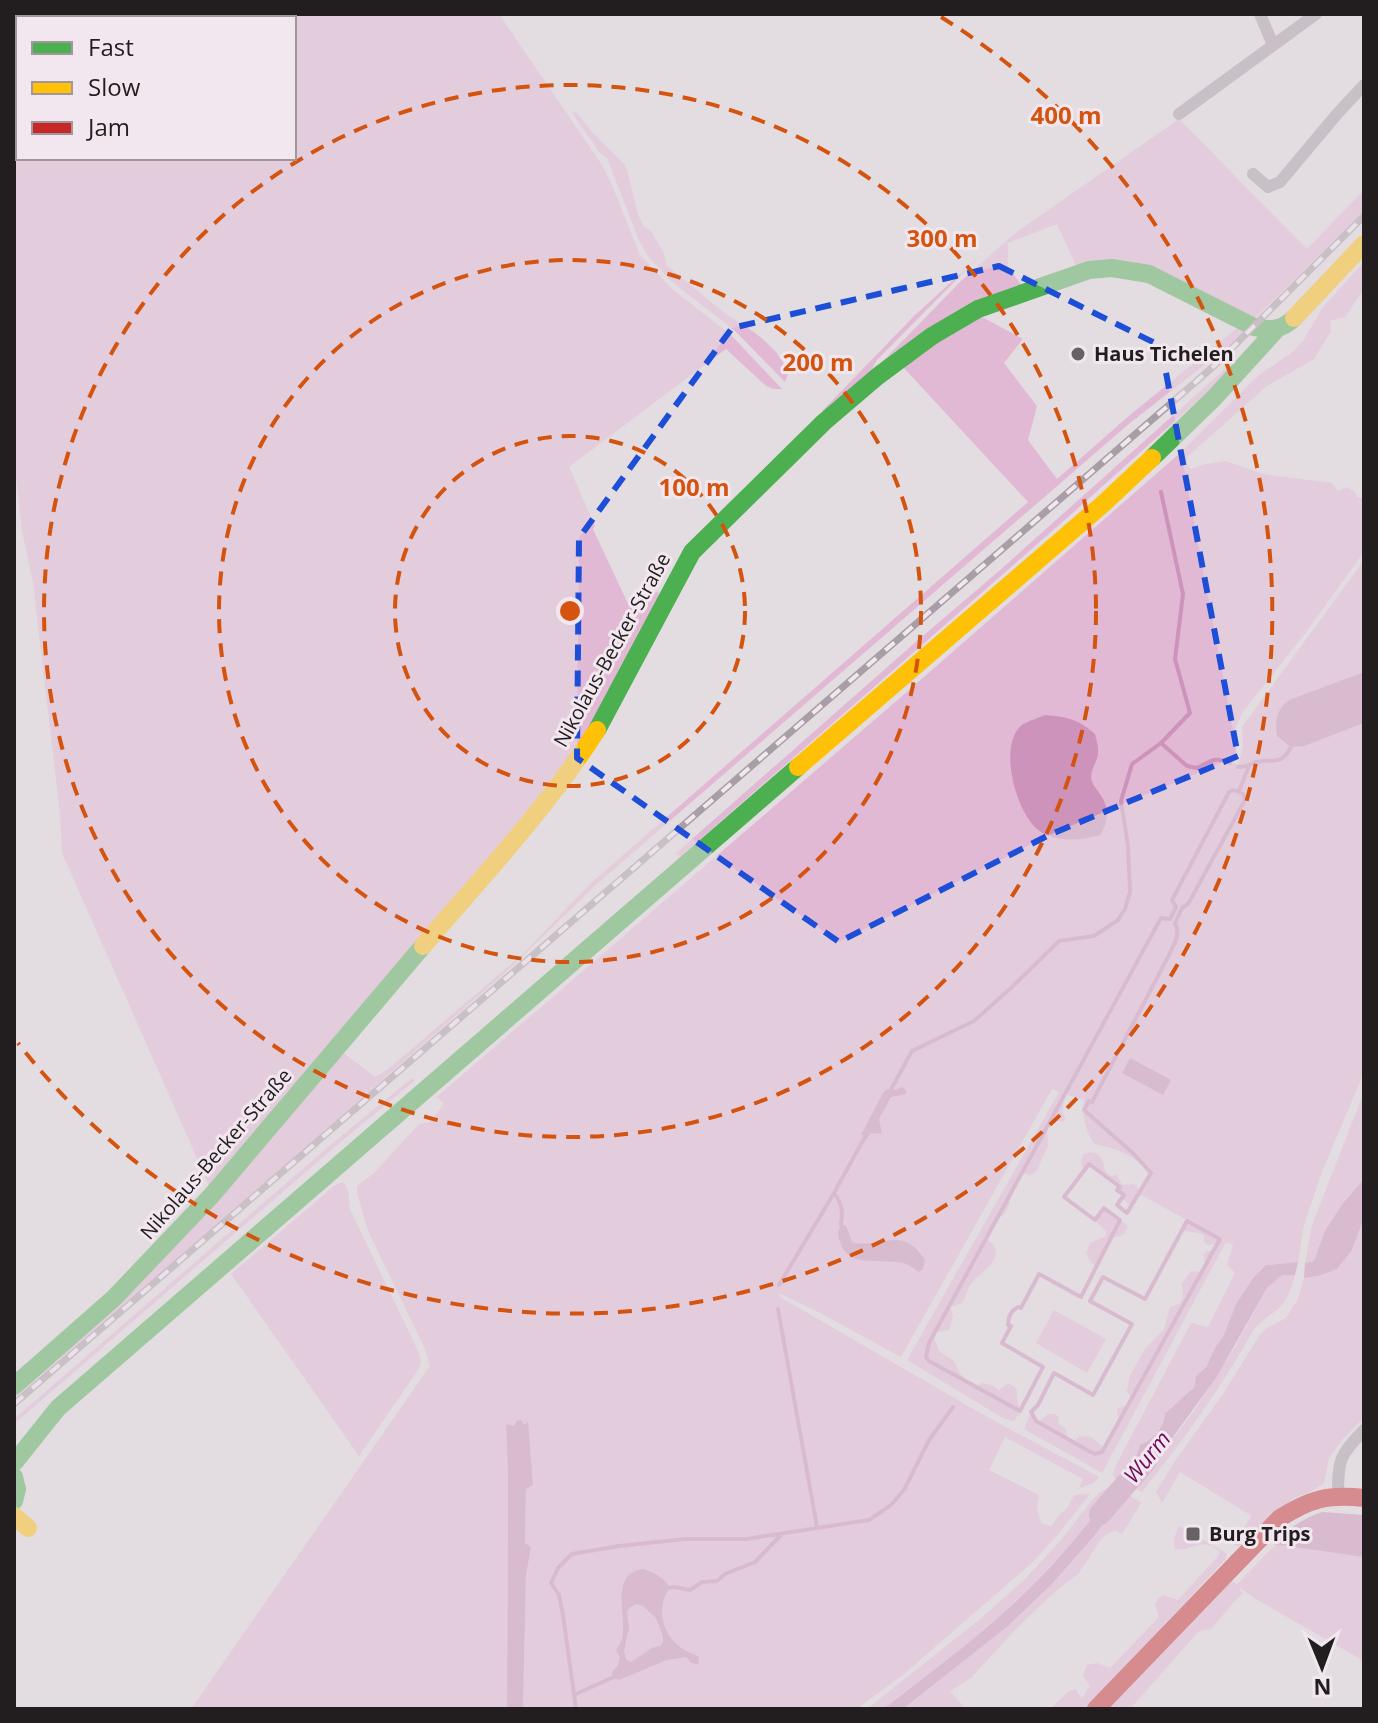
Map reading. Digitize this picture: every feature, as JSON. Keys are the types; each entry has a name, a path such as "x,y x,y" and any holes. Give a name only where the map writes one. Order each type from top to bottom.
{"main road":[{"path":"14,1463 58,1408 116,1356 1103,504 1186,428 1276,330 1286,326 1364,244"},
{"name":"Nikolaus-Becker-Straße","path":"19,1381 114,1298 212,1195 547,800 602,723 692,552 824,422 878,376 932,336 978,309 1089,270 1112,268 1149,274 1254,327 1276,330"},
{"path":"14,1477 17,1494 14,1501"},
{"path":"1096,1709 1280,1518 1305,1502 1338,1496 1364,1498"}],"street":[{"path":"1260,14 1273,45"},
{"path":"1179,114 1316,14"},
{"path":"1253,174 1268,187 1280,182 1364,85"},
{"path":"1338,1496 1338,1468 1343,1452 1364,1430"}],"highlighted area":[{"path":"999,266 1161,346 1238,756 1049,835 839,942 577,758 579,538 732,328"}],"shaded area":[{"path":"14,14 499,14 602,165 640,255 672,289 731,335 782,389 766,386 726,349 569,467 595,526 593,529 630,608 658,591 660,598 597,715 548,790 211,1190 62,853 33,582 22,531 14,461"},
{"path":"576,112 624,164 638,215 664,253 667,266 766,342 789,371 785,382 735,331 671,281 647,255 607,158 599,152 572,113"},
{"path":"1179,119 1307,249 1364,190 1364,212 1254,319 1164,273 1077,268 1057,224 1008,243 1008,266 1024,289 880,364 961,281 1014,234"},
{"path":"982,254 877,360 869,374 827,411 822,411 914,316"},
{"path":"1364,262 1364,289 1345,317 1330,321 1331,331 1314,359 1267,386 1187,457 1187,464 1191,469 1226,461 1263,474 1332,483 1338,491 1347,487 1357,497 1364,499 1364,552 1242,713 1235,730 1236,756 1233,762 1238,765 1243,747 1242,727 1364,560 1364,1072 1322,1172 1304,1225 1298,1262 1266,1265 1253,1278 1236,1304 1223,1337 1206,1367 1196,1376 1194,1388 1165,1413 1161,1426 1135,1457 1121,1481 1113,1474 1115,1467 1191,1323 1208,1327 1235,1273 1227,1265 1233,1245 1226,1242 1102,1473 1024,1429 1031,1412 1039,1422 1048,1414 1056,1414 1058,1423 1066,1429 1067,1439 1073,1442 1080,1436 1091,1437 1105,1448 1120,1421 1117,1409 1123,1406 1128,1408 1132,1399 1127,1391 1130,1375 1145,1349 1164,1329 1170,1307 1181,1303 1182,1283 1191,1271 1202,1272 1206,1265 1203,1255 1214,1251 1217,1244 1208,1245 1204,1242 1204,1235 1182,1231 1187,1220 1145,1197 1138,1194 1131,1206 1117,1190 1119,1186 1090,1164 1085,1170 1083,1168 1084,1154 1093,1152 1102,1159 1105,1171 1111,1176 1117,1175 1122,1185 1134,1184 1140,1190 1150,1173 1125,1154 1094,1144 1085,1123 1084,1100 1065,1094 1062,1099 1064,1122 1052,1117 1047,1127 1048,1146 1036,1172 1030,1175 1022,1173 1013,1189 1010,1204 986,1238 993,1245 995,1258 970,1285 962,1303 950,1305 953,1317 949,1330 936,1330 933,1334 939,1351 954,1361 967,1381 977,1387 981,1383 999,1390 1008,1383 1015,1387 1020,1411 1015,1420 1001,1417 907,1360 1059,1092 1052,1089 901,1357 779,1293 780,1297 982,1414 1099,1477 1094,1483 1079,1488 1083,1479 1005,1437 989,1470 1039,1495 1037,1507 1041,1523 1051,1526 1066,1510 1074,1495 1090,1494 1034,1561 904,1674 857,1709 523,1709 526,1576 531,1547 525,1543 524,1425 514,1427 506,1424 507,1709 191,1709 430,1366 424,1347 368,1231 357,1186 373,1174 419,1124 430,1122 444,1104 437,1097 1180,453 1259,375 1294,351 1323,307"},
{"path":"980,316 1023,339 1004,363 1037,406 1028,440 1057,479 1237,328 1245,333 1130,423 598,883 508,970 226,1222 195,1244 14,1398 14,1391 342,1052 375,1077 387,1070 524,953 591,883 1028,502 902,366"},
{"path":"1236,359 1238,363 1234,368 1075,511 681,856 675,854 999,571"},
{"path":"412,1078 414,1081 14,1424 14,1419"},
{"path":"1364,1092 1364,1179 1343,1203 1314,1261 1305,1263 1312,1225"},
{"path":"340,1183 344,1183 348,1190 350,1209 421,1363 359,1456 231,1274"},
{"path":"1104,1208 1128,1226 1122,1235 1112,1237 1097,1268 1086,1253 1090,1243 1106,1236 1106,1231 1095,1220"},
{"path":"1364,1218 1364,1418 1329,1458 1324,1483 1294,1498 1238,1547 1232,1543 1252,1516 1180,1472 1162,1503 1156,1492 1259,1336 1286,1318 1298,1299 1304,1278 1318,1276 1352,1250"},
{"path":"1282,1275 1295,1275 1285,1300 1256,1327 1201,1414 1142,1492 1133,1487 1194,1411 1235,1347 1267,1288"},
{"path":"1054,1310 1106,1339 1087,1373 1036,1343"},
{"path":"1109,1487 1118,1490 1023,1596 985,1630 884,1708 867,1709 985,1615 1027,1577 1092,1500"},
{"path":"1129,1495 1141,1503 1122,1534 1114,1530 1102,1538 1078,1574 1016,1629 971,1678 950,1691 966,1709 903,1709 1008,1626 1051,1585 1115,1507"},
{"path":"1317,1516 1364,1516 1364,1661 1239,1587 1242,1593 1211,1629 1199,1631 1130,1709 1102,1709 1231,1581 1237,1584 1297,1523"},
{"path":"1179,1526 1226,1553 1226,1559 1085,1709 1050,1709 1075,1689 1082,1698 1090,1686 1083,1676 1087,1665 1097,1663 1110,1668 1159,1617 1155,1605 1159,1597 1164,1595 1178,1600 1219,1555 1220,1552 1213,1547 1202,1544 1175,1549 1174,1538"}],"water":[{"path":"1364,672 1364,723 1304,746 1291,747 1277,736 1277,716 1289,700"},
{"path":"1045,715 1072,720 1095,734 1098,753 1091,777 1107,814 1101,835 1063,839 1041,832 1032,824 1017,797 1010,763 1015,734 1022,725"},
{"path":"1130,1058 1171,1080 1163,1095 1122,1073"},
{"path":"902,1087 906,1094 891,1097 879,1119 882,1134 871,1133 866,1140 866,1135 861,1135 883,1093 887,1089"},
{"path":"1364,1179 1364,1218 1352,1250 1337,1269 1304,1278 1305,1263 1314,1261 1325,1231 1343,1203"},
{"path":"841,1224 846,1226 852,1242 863,1244 899,1240 908,1243 925,1260 923,1269 919,1272 903,1263 866,1261 850,1256 839,1240"},
{"path":"1298,1262 1295,1275 1282,1275 1267,1288 1216,1378 1151,1467 1133,1487 1121,1481 1140,1445 1160,1428 1165,1413 1194,1388 1196,1376 1206,1367 1223,1337 1236,1304 1253,1278 1266,1265"},
{"path":"521,1420 524,1425 528,1422 533,1485 526,1489 525,1543 531,1547 526,1576 523,1709 507,1709 506,1424 514,1426"},
{"path":"1118,1490 1129,1495 1115,1507 1051,1585 1008,1626 903,1709 883,1709 1004,1613 1050,1567"},
{"path":"1322,1512 1364,1515 1364,1557 1273,1544 1302,1521"},
{"path":"643,1569 668,1584 670,1588 662,1610 665,1627 680,1647 698,1656 699,1663 691,1663 686,1657 667,1660 619,1680 613,1677 612,1672 620,1657 616,1650 623,1634 623,1585 633,1572","holes":["636,1604 656,1618 663,1642 631,1662 626,1659 624,1651 629,1628 627,1612"]}],"waterway":[{"path":"889,1093 912,1051 974,1021 1059,941 1094,936 1118,920 1125,909 1130,892 1128,846 1121,801 1132,764 1161,743 1190,713 1175,659 1183,594 1161,492"},
{"path":"1161,743 1187,766 1197,768 1216,760 1230,763"},
{"path":"1238,767 1280,759 1291,747"},
{"path":"1239,791 1249,766"},
{"path":"1234,790 1243,794 1245,800 1188,904 1182,908 1175,923 1175,943 1092,1102 1089,1101 1084,1110 1151,1173 1127,1213 1117,1205 1124,1195 1117,1190 1120,1187 1089,1164 1064,1197 1095,1220 1104,1208 1120,1220 1081,1297 1039,1274 1021,1308 1010,1314 1008,1325 1011,1326 1002,1343 1043,1367 1020,1411 929,1361 926,1357 929,1343 1161,918 1170,919 1176,907 1172,900 1229,792 1234,790"},
{"path":"779,1285 867,1133"},
{"path":"834,1193 841,1208 841,1224"},
{"path":"1187,1221 1220,1239 1102,1452 1095,1454 1036,1421 1031,1412 1038,1405 1054,1373 1093,1395 1132,1324 1090,1301 1103,1277 1145,1299 1187,1221"},
{"path":"778,1309 817,1527"},
{"path":"576,1709 563,1615 559,1595 551,1583 558,1568 572,1554 685,1539 746,1539 869,1520 891,1505 904,1490 929,1440 953,1407"},
{"name":"Wurm","path":"1100,1514 1146,1461"},
{"path":"666,1588 690,1590 702,1582 717,1581 725,1574 755,1562 781,1535"},
{"path":"574,1695 616,1676"}],"railway":[{"path":"14,1404 1214,366 1364,216"}],"traffic: fast":[{"path":"597,730 692,552 824,422 932,336 978,309 1089,270 1112,268 1149,274 1254,327 1276,328 1294,318"},
{"path":"1152,458 1214,398 1276,330"},
{"path":"14,1463 58,1408 798,767"},
{"path":"14,1386 114,1298 212,1195 423,946"},
{"path":"14,1477 17,1489 14,1501"}],"traffic: slow":[{"path":"1294,318 1364,244"},
{"path":"798,767 1103,504 1152,458"},
{"path":"423,946 536,814 597,730"},
{"path":"14,1516 28,1528"}],"traffic: jam":[{"path":"1096,1709 1280,1518 1320,1499 1364,1498"}],"place":[{"name":"Haus Tichelen","path":"1078,354"},
{"name":"Burg Trips","path":"1193,1534"}]}
